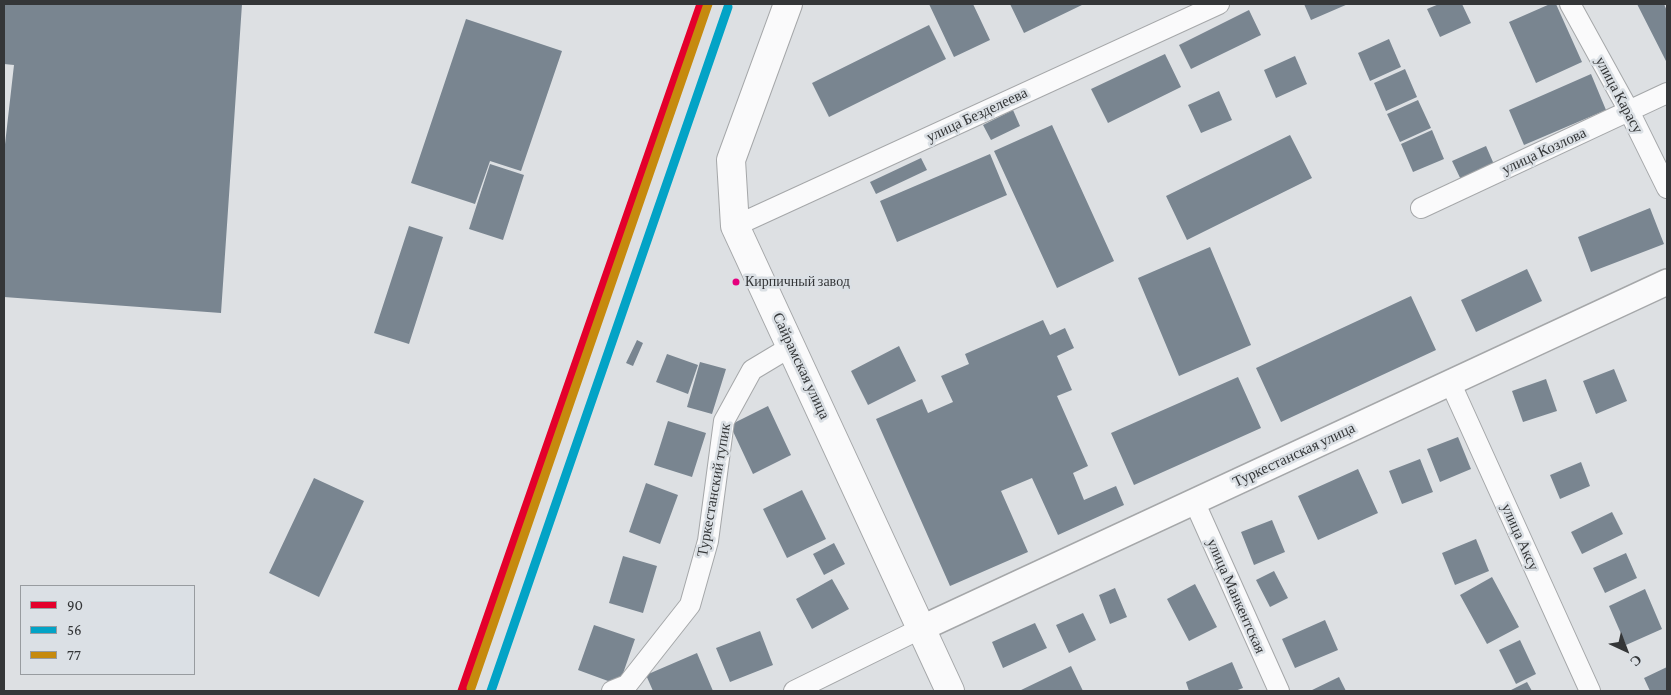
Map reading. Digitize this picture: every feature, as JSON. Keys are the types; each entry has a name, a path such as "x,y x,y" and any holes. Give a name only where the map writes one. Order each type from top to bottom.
{"main road":[{"name":"Сайрамская улица","path":"788,4 731,160 735,226 950,691"}],"street":[{"name":"улица Безделеева","path":"735,226 1219,4"},
{"name":"улица Карасу","path":"1570,4 1629,111 1667,188"},
{"name":"улица Козлова","path":"1421,208 1667,93"},
{"name":"Туркестанская улица","path":"920,629 1667,282"},
{"name":"Туркестанский тупик","path":"612,691 627,685 690,605 708,541 724,421 752,370 792,346"},
{"name":"улица Аксу","path":"1450,382 1590,691"},
{"name":"улица Манкентская","path":"1194,502 1279,691"},
{"path":"794,691 920,629"}],"building":[{"path":"4,4 242,4 221,313 4,297 4,153 14,65 4,64"},
{"path":"929,4 973,4 990,40 954,57"},
{"path":"1010,4 1084,4 1024,33"},
{"path":"1304,4 1348,4 1311,20"},
{"path":"1439,4 1462,4 1471,23 1440,37 1427,9"},
{"path":"1550,4 1556,4 1582,62 1536,83 1509,22"},
{"path":"1637,4 1664,4 1667,11 1667,63"},
{"path":"1249,10 1261,35 1191,69 1179,45"},
{"path":"466,19 562,51 521,171 490,161 475,204 411,183"},
{"path":"929,25 946,59 829,117 812,83"},
{"path":"1389,39 1401,67 1370,81 1358,53"},
{"path":"1165,54 1181,87 1108,123 1091,89"},
{"path":"1295,56 1307,84 1276,98 1264,70"},
{"path":"1405,69 1417,97 1386,111 1374,83"},
{"path":"1591,74 1606,110 1524,145 1509,110"},
{"path":"1219,91 1232,120 1201,133 1188,105"},
{"path":"1418,100 1431,128 1400,142 1387,114"},
{"path":"1013,110 1020,126 991,140 983,125"},
{"path":"1052,125 1114,261 1057,288 994,151"},
{"path":"1432,130 1444,159 1413,172 1401,144"},
{"path":"1290,135 1312,178 1187,240 1166,196"},
{"path":"1486,146 1496,169 1463,184 1452,161"},
{"path":"990,154 1007,195 897,242 880,201"},
{"path":"921,158 927,170 876,194 870,182"},
{"path":"490,164 524,175 503,240 469,229"},
{"path":"1650,208 1664,244 1591,272 1578,237"},
{"path":"409,226 443,237 409,344 374,333"},
{"path":"1210,247 1251,345 1179,376 1138,278"},
{"path":"1527,269 1542,301 1476,332 1461,300"},
{"path":"1411,296 1436,350 1281,422 1256,368"},
{"path":"1043,320 1050,335 1065,328 1074,348 1057,356 1072,390 1057,396 1088,466 1073,473 1084,500 1116,486 1124,505 1058,535 1032,478 1001,491 1028,552 950,586 876,419 922,399 928,413 953,402 941,376 969,364 965,354"},
{"path":"637,340 643,343 633,366 626,363"},
{"path":"899,346 916,381 868,405 851,371"},
{"path":"667,354 698,365 688,394 656,382"},
{"path":"700,362 726,369 712,414 687,407"},
{"path":"1614,369 1627,401 1596,414 1583,381"},
{"path":"1238,377 1261,428 1134,485 1111,433"},
{"path":"1546,379 1557,411 1523,422 1512,391"},
{"path":"768,406 791,455 753,474 730,425"},
{"path":"668,421 706,433 692,477 654,465"},
{"path":"1458,437 1471,469 1440,482 1427,449"},
{"path":"1420,459 1433,492 1402,504 1389,471"},
{"path":"1581,462 1590,486 1560,499 1550,475"},
{"path":"1358,469 1378,513 1318,540 1298,496"},
{"path":"314,478 364,501 319,597 269,573"},
{"path":"646,483 678,495 660,544 629,532"},
{"path":"802,490 826,539 787,558 763,509"},
{"path":"1612,512 1623,534 1582,554 1571,532"},
{"path":"1272,520 1285,552 1254,565 1241,532"},
{"path":"1476,539 1489,571 1455,585 1442,553"},
{"path":"834,543 845,564 824,575 813,554"},
{"path":"1626,553 1637,578 1605,593 1593,568"},
{"path":"623,556 657,566 643,613 609,603"},
{"path":"1274,571 1288,598 1270,607 1256,580"},
{"path":"1492,577 1519,627 1487,644 1460,595"},
{"path":"832,579 849,609 812,629 796,599"},
{"path":"1195,584 1217,627 1189,641 1167,599"},
{"path":"1115,588 1127,617 1110,624 1099,595"},
{"path":"1645,589 1662,629 1626,645 1609,606"},
{"path":"1083,613 1096,640 1069,653 1056,625"},
{"path":"1325,620 1338,650 1295,668 1282,639"},
{"path":"1035,623 1047,648 1003,668 992,642"},
{"path":"594,625 635,639 619,685 578,670"},
{"path":"760,631 773,665 730,682 716,648"},
{"path":"1520,640 1536,674 1516,684 1499,650"},
{"path":"697,653 713,691 653,691 646,675"},
{"path":"1232,662 1243,688 1235,691 1189,691 1186,682"},
{"path":"1071,666 1083,691 1019,691"},
{"path":"1667,667 1667,691 1650,691 1644,678"},
{"path":"1339,677 1346,691 1310,691"},
{"path":"1527,682 1532,691 1509,691"}],"transit line":[{"name":"90","path":"462,691 701,4"},
{"name":"77","path":"471,688 708,4"},
{"name":"56","path":"491,691 728,7"}],"place":[{"name":"Кирпичный завод","path":"736,282"}]}
